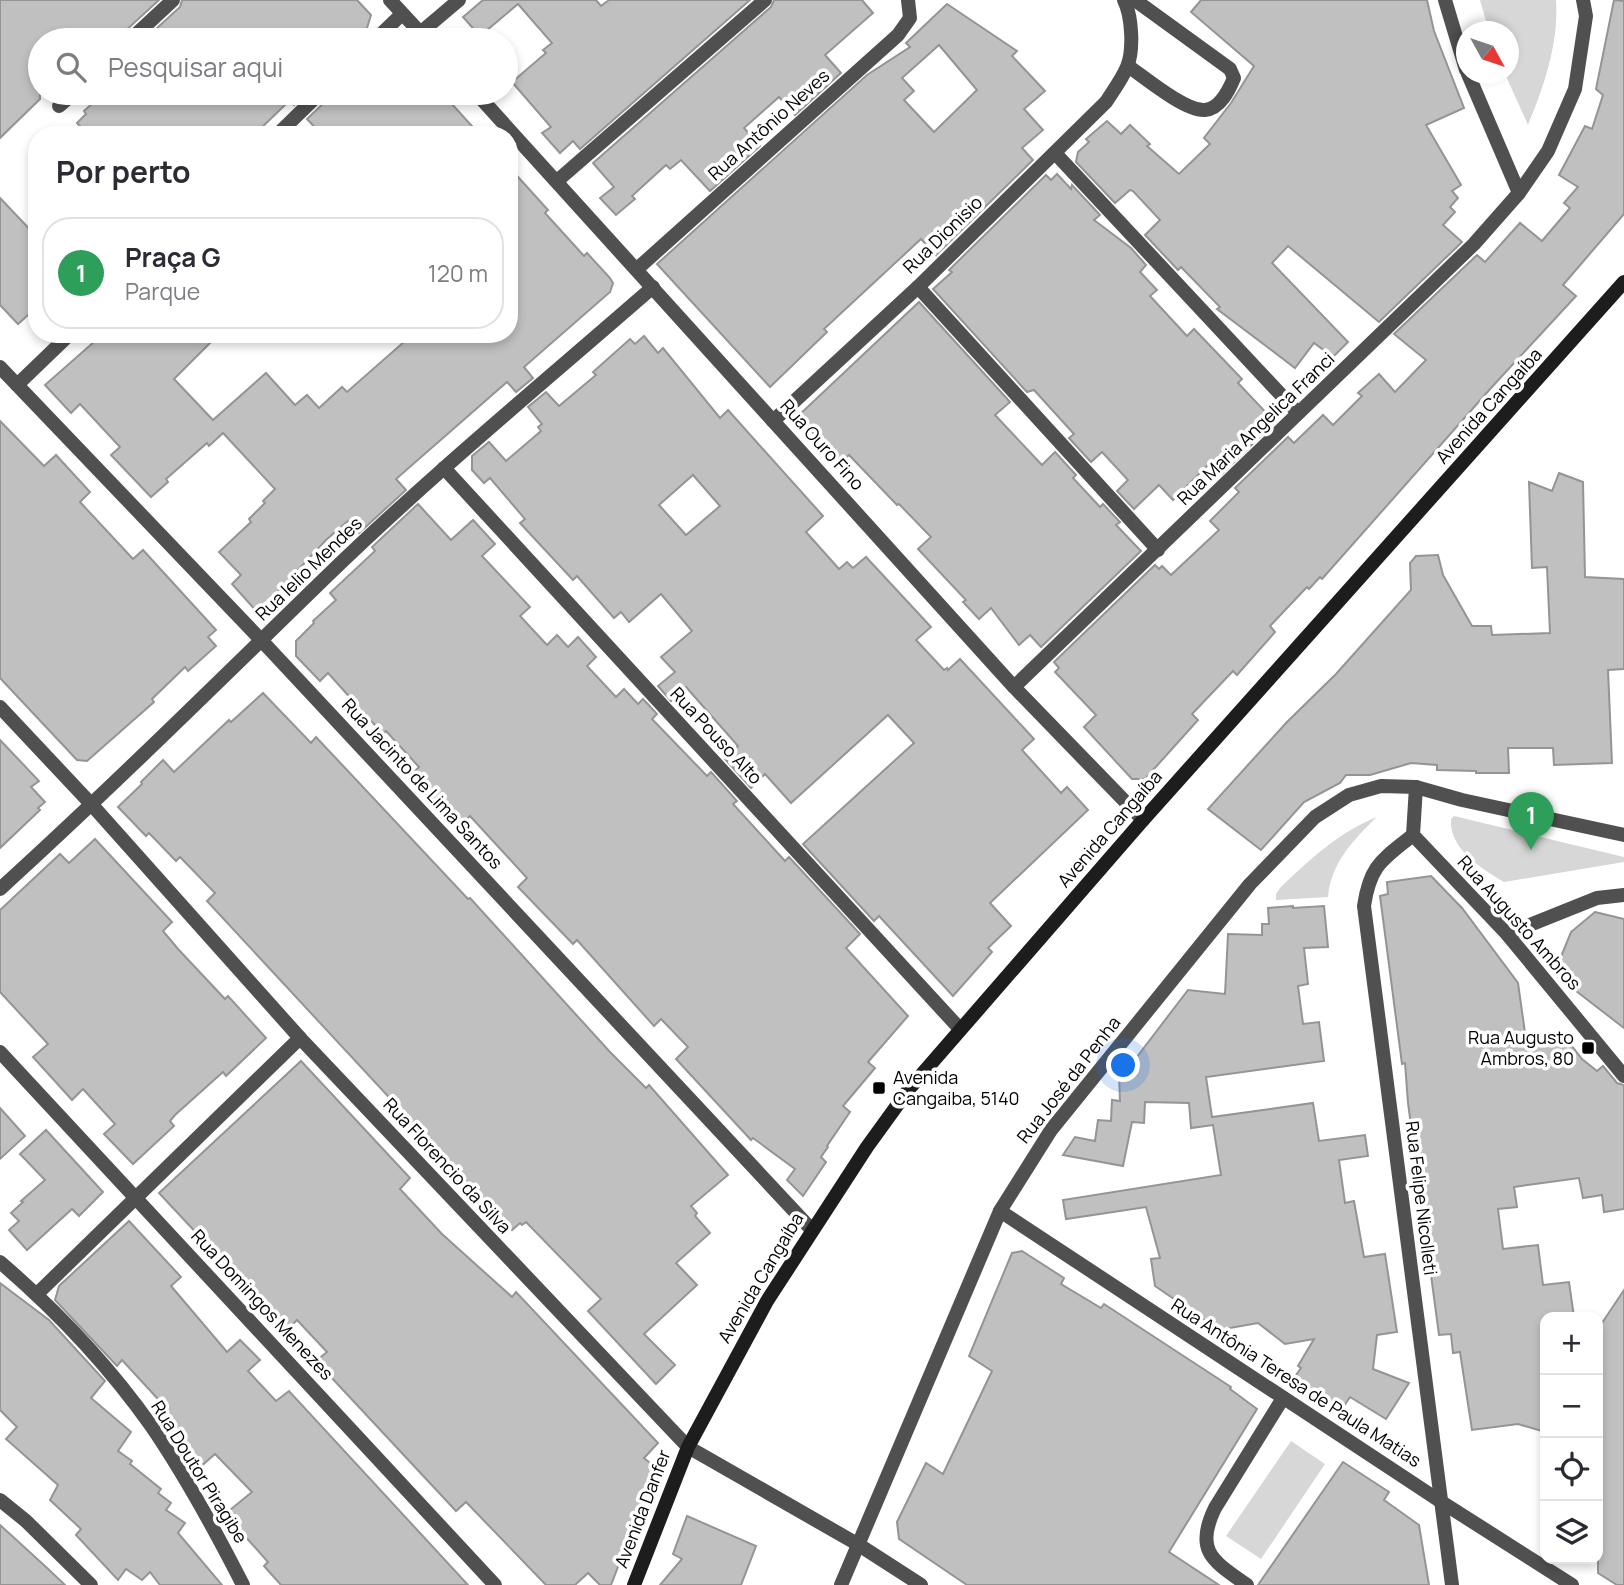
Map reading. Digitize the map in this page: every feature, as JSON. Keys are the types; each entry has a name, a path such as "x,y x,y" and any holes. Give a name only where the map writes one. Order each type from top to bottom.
{"main road":[{"name":"Avenida Cangaíba","path":"688,1447 767,1301 909,1088 1143,820 1624,282"},
{"name":"Avenida Danfer","path":"634,1585 688,1447"}],"street":[{"path":"143,28 173,0"},
{"path":"390,0 415,28"},
{"path":"433,28 459,0"},
{"path":"557,181 765,0"},
{"name":"Rua Antônio Neves","path":"637,269 898,36 910,18 908,0"},
{"path":"1124,0 1129,10 1132,33 1128,66 1190,107 1206,110 1216,105 1227,93 1234,78 1230,69 1135,0"},
{"path":"1445,0 1456,36"},
{"name":"Rua Maria Angelica Franci","path":"1014,687 1474,244 1518,193 1548,151 1575,89 1586,16 1583,0"},
{"path":"387,28 402,14"},
{"name":"Rua Dionisio","path":"773,421 918,287 1106,102 1128,66"},
{"path":"1472,84 1518,193"},
{"path":"286,126 308,105"},
{"name":"Rua Ouro Fino","path":"487,105 506,126"},
{"name":"Rua Ouro Fino","path":"518,139 1014,687 1143,820"},
{"path":"1055,153 1298,413"},
{"name":"Rua lelio Mendes","path":"0,889 92,805 326,578 444,468 653,287"},
{"path":"918,287 1158,550"},
{"path":"17,385 61,343"},
{"name":"Rua Jacinto de Lima Santos","path":"0,368 262,641 812,1230"},
{"name":"Rua Pouso Alto","path":"444,468 960,1029"},
{"name":"Rua Florencio da Silva","path":"0,707 92,805 300,1038 688,1447 859,1545 921,1585"},
{"name":"Rua José da Penha","path":"841,1585 1000,1211 1060,1119 1250,884 1315,817 1349,795 1381,786 1416,788 1624,835"},
{"path":"1413,835 1416,788"},
{"name":"Rua Augusto Ambros","path":"1413,835 1507,934 1624,1076"},
{"name":"Rua Felipe Nicolleti","path":"1413,835 1381,861 1368,882 1364,906 1452,1585"},
{"path":"1507,934 1597,898 1624,895"},
{"path":"37,1294 300,1038"},
{"name":"Rua Domingos Menezes","path":"0,1052 495,1585"},
{"name":"Rua Antônia Teresa de Paula Matias","path":"1000,1211 1572,1585"},
{"name":"Rua Doutor Piragibe","path":"0,1262 37,1294 97,1357 152,1427 243,1585"},
{"path":"1247,1585 1210,1555 1205,1545 1205,1528 1214,1508 1283,1398"},
{"path":"0,1500 26,1521 91,1585"}],"shaded area":[{"path":"1480,0 1556,0 1553,48 1545,80 1528,125 1510,84 1519,84 1519,21 1486,21"},
{"path":"1454,816 1624,857 1624,862 1504,882 1477,864 1461,848 1452,830 1451,819"},
{"path":"1377,817 1352,843 1338,863 1328,897 1276,900 1280,888 1313,857 1350,830"},
{"path":"1291,1441 1325,1464 1261,1559 1226,1536"}],"building":[{"path":"0,0 159,0 128,28 28,28 28,105 34,105 0,138"},
{"path":"182,0 357,0 371,15 367,28 157,28 180,7"},
{"path":"483,0 596,0 601,6 609,0 750,0 580,149 573,141 560,153 542,133 551,127 518,89 518,77 546,53 543,50 552,43 518,4 490,28 473,28 463,17"},
{"path":"774,0 862,0 873,13 825,55 841,73 795,115 779,97 744,128 760,146 710,191 681,160 670,169 666,165 632,196 635,199 616,215 600,198 614,187 593,163 771,7"},
{"path":"1201,0 1427,0 1434,31 1464,108 1426,125 1461,185 1452,191 1458,198 1450,207 1455,212 1443,225 1462,242 1379,322 1288,246 1272,263 1348,342 1333,357 1314,343 1295,368 1217,309 1220,307 1181,267 1178,270 1145,235 1160,220 1133,191 1130,190 1115,203 1076,162 1078,152 1089,142 1086,139 1107,121 1121,134 1130,125 1150,144 1147,146 1179,174 1210,144 1204,138 1231,103 1254,66 1191,12"},
{"path":"1614,0 1624,1 1624,214 1563,285 1576,296 1322,579 1320,577 1309,589 1307,587 1270,626 1275,632 1237,675 1233,671 1192,714 1198,720 1145,779 1132,779 1084,727 1096,715 1055,672 1059,668 1054,662 1155,565 1159,569 1162,566 1171,575 1219,530 1210,521 1239,492 1235,488 1288,437 1294,443 1323,415 1333,425 1362,396 1358,393 1379,374 1395,392 1426,360 1394,334 1477,255 1485,262 1520,223 1542,241 1570,208 1564,203 1578,187 1559,175 1585,126 1592,129 1603,95 1596,89"},
{"path":"947,4 1017,51 1012,56 1045,91 1024,109 1043,130 1022,148 1033,160 936,255 921,239 824,329 827,332 770,387 657,264 867,75 910,47 906,43","holes":["939,45 977,90 934,132 904,100 914,91 902,78"]},
{"path":"91,105 285,105 263,126 80,126 77,123 86,114 84,111"},
{"path":"322,105 453,105 472,126 314,126 307,119"},
{"path":"1057,174 1071,189 1072,185 1100,215 1094,220 1131,248 1146,265 1140,272 1157,290 1150,296 1187,336 1194,329 1242,379 1238,383 1275,422 1222,474 1211,462 1173,500 1159,485 1134,509 1117,491 1128,480 1102,452 1091,462 1069,438 1074,434 1034,390 1027,392 933,289 1046,175 1051,180"},
{"path":"518,177 548,210 545,213 584,256 587,253 613,283 610,292 524,367 533,378 516,392 507,382 396,479 406,490 359,533 348,521 326,540 258,613 232,584 241,575 219,552 251,522 249,519 275,489 223,433 209,446 207,443 166,479 168,482 151,497 111,455 120,447 80,404 71,413 45,385 93,343 210,343 174,379 213,420 266,373 295,405 307,395 319,408 342,387 347,392 403,343 518,343"},
{"path":"0,198 28,228 28,315 18,324 0,305"},
{"path":"919,302 1010,402 995,415 1042,465 1055,452 1076,475 1073,478 1100,507 1103,504 1120,522 1116,525 1141,551 1041,647 1030,635 1019,645 991,608 979,619 963,602 966,600 918,549 931,537 849,455 840,463 798,416"},
{"path":"644,336 658,353 663,348 720,418 728,410 823,516 806,532 839,569 847,562 853,568 866,557 931,627 916,640 944,670 948,670 960,659 1034,739 1022,750 1061,793 1067,787 1088,810 990,903 1011,926 988,948 992,952 953,996 879,916 874,921 803,844 914,743 888,715 791,803 765,774 751,788 725,759 738,746 686,687 671,701 658,686 675,672 661,657 692,631 661,594 629,622 621,612 614,618 577,576 573,580 520,523 525,519 490,478 484,483 472,470 472,456 489,442 506,461 541,431 538,427 542,424 528,407 546,392 559,406 596,375 593,372 630,339 635,344","holes":["693,475 720,506 686,535 659,505"]},
{"path":"0,421 44,466 56,455 90,492 80,502 133,559 143,550 216,630 208,637 216,646 188,671 185,667 152,699 154,702 87,761 77,760 0,678"},
{"path":"1559,473 1583,482 1585,577 1624,579 1624,669 1608,670 1612,763 1554,765 1553,748 1508,748 1509,773 1437,770 1437,765 1411,763 1370,775 1346,775 1340,783 1304,802 1261,850 1208,809 1411,590 1410,563 1416,556 1438,555 1443,575 1472,626 1491,626 1492,635 1550,633 1547,567 1532,568 1529,482 1552,491"},
{"path":"418,504 451,540 473,520 495,544 482,556 530,607 520,616 547,645 557,635 568,647 578,637 596,657 587,666 616,697 624,689 638,704 643,699 657,714 652,719 707,776 711,772 737,801 733,804 785,861 789,857 860,934 846,948 908,1016 868,1062 875,1068 843,1106 850,1112 821,1157 826,1162 803,1196 787,1180 795,1169 753,1138 751,1140 676,1059 688,1047 661,1019 654,1026 577,940 573,944 518,887 527,878 470,816 460,826 443,809 411,775 419,767 386,731 383,734 328,673 320,681 296,656 296,641 336,600 330,593 375,551 372,547"},
{"path":"263,693 311,743 316,737 468,899 470,898 610,1052 646,1088 649,1085 728,1175 691,1206 697,1213 695,1216 710,1233 676,1263 697,1285 644,1334 675,1365 656,1384 588,1311 601,1299 526,1222 522,1225 520,1223 512,1230 207,901 215,893 180,857 176,861 149,833 146,836 118,807 163,760 174,772 229,720 231,722"},
{"path":"0,740 39,781 31,787 45,802 0,848"},
{"path":"95,839 172,922 163,931 178,949 225,999 228,996 266,1038 226,1076 223,1072 175,1115 170,1121 174,1126 133,1164 104,1134 115,1124 83,1089 72,1100 33,1057 48,1044 0,992 0,910 60,854 69,863"},
{"path":"1431,876 1462,908 1518,983 1527,1047 1568,1041 1582,1059 1597,1071 1603,1066 1617,1083 1624,1085 1624,1209 1604,1212 1602,1195 1583,1198 1579,1178 1514,1187 1517,1207 1498,1209 1503,1249 1538,1245 1543,1285 1569,1282 1573,1312 1540,1312 1540,1431 1518,1424 1472,1430 1460,1352 1453,1353 1451,1334 1439,1335 1405,1063 1402,1064 1380,896 1388,894 1387,882"},
{"path":"1324,906 1328,947 1304,948 1308,984 1298,986 1303,1024 1319,1022 1324,1061 1206,1077 1212,1117 1313,1103 1319,1141 1365,1135 1368,1156 1339,1160 1345,1203 1354,1201 1364,1257 1385,1254 1397,1332 1377,1335 1373,1369 1409,1383 1386,1419 1350,1397 1342,1409 1294,1378 1314,1339 1285,1344 1258,1323 1219,1330 1155,1286 1151,1259 1160,1258 1146,1207 1066,1219 1063,1200 1221,1175 1213,1125 1191,1128 1189,1103 1145,1102 1144,1123 1132,1122 1123,1166 1063,1155 1075,1137 1095,1141 1098,1120 1111,1121 1112,1100 1120,1101 1119,1074 1130,1070 1130,1066 1188,990 1225,994 1228,934 1262,935 1262,924 1269,924 1268,908"},
{"path":"1595,912 1624,919 1624,1028 1554,974 1571,932"},
{"path":"301,1061 410,1178 400,1189 442,1234 512,1297 516,1292 658,1443 644,1458 656,1468 611,1585 600,1585 588,1573 575,1585 546,1585 466,1502 456,1511 316,1361 327,1352 297,1320 287,1330 159,1193"},
{"path":"0,1108 25,1136 0,1159"},
{"path":"46,1130 103,1192 79,1216 72,1209 27,1250 9,1230 19,1221 11,1213 45,1180 20,1154"},
{"path":"129,1221 181,1277 171,1286 227,1352 240,1340 260,1360 248,1371 276,1401 289,1391 468,1585 281,1585 264,1566 268,1562 225,1514 252,1492 215,1454 197,1470 168,1418 171,1415 157,1398 122,1360 117,1366 55,1300 59,1286"},
{"path":"1022,1251 1064,1278 1061,1284 1101,1308 1104,1304 1231,1387 1230,1389 1257,1409 1169,1552 1219,1585 967,1585 899,1539 897,1522 926,1463 943,1474 992,1371 969,1356 1012,1253"},
{"path":"0,1283 49,1320 105,1381 91,1398 131,1432 118,1451 161,1489 158,1493 171,1503 166,1510 185,1523 178,1533 222,1585 160,1585 150,1572 142,1580 126,1569 118,1580 76,1535 81,1529 50,1500 58,1485 6,1439 17,1427 0,1410"},
{"path":"1624,1290 1624,1585 1617,1585 1598,1573 1598,1564 1603,1564 1603,1322"},
{"path":"1343,1462 1389,1492 1384,1500 1419,1525 1429,1585 1258,1585"},
{"path":"687,1516 756,1546 741,1585 660,1585 682,1559 673,1554"},
{"path":"0,1525 46,1567 65,1585 0,1585"}],"place":[{"name":"Praça G","path":"1531,850"},
{"name":"Rua Augusto Ambros, 80","path":"1588,1048"},
{"name":"Avenida Cangaiba, 5140","path":"879,1088"}]}
